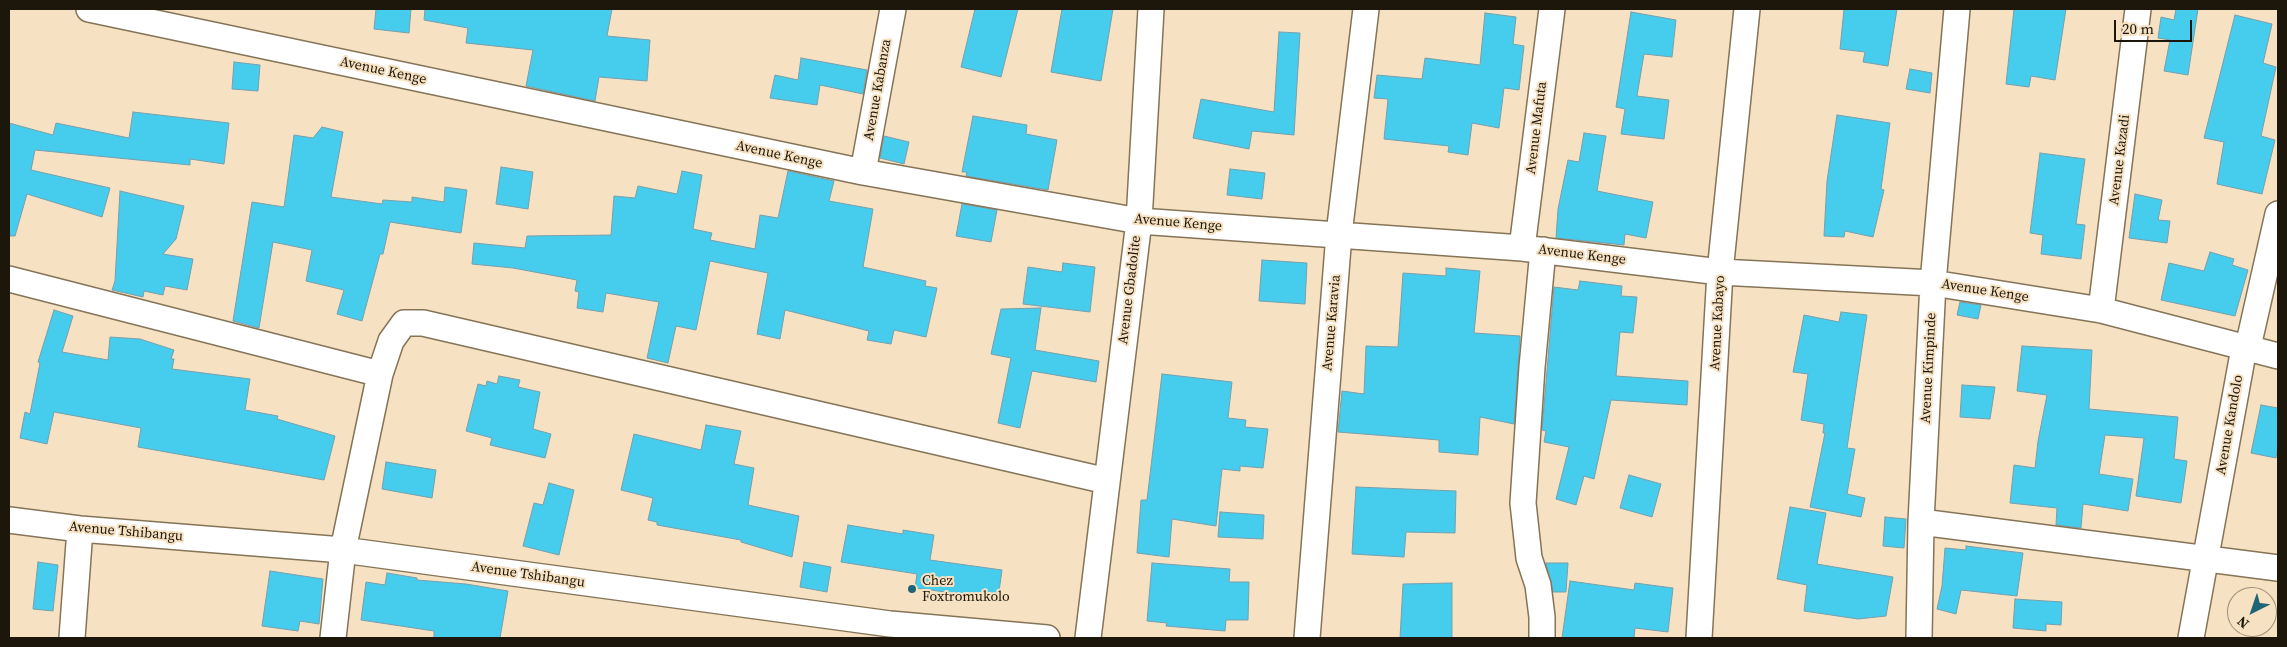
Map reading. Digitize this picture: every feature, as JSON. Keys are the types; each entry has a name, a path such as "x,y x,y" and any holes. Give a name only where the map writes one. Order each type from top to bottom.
{"street":[{"name":"Avenue Kenge","path":"89,9 863,172 1139,221 1533,249 1720,272 1933,283 2101,310 2278,356"},
{"name":"Avenue Kabanza","path":"863,172 893,9"},
{"name":"Avenue Gbadolite","path":"1088,638 1139,221 1151,9"},
{"name":"Avenue Karavia","path":"1307,638 1339,234 1366,9"},
{"name":"Avenue Mafuta","path":"1533,249 1552,9"},
{"name":"Avenue Kabayo","path":"1699,638 1720,272 1747,9"},
{"name":"Avenue Kimpinde","path":"1919,638 1921,522 1933,283 1956,9"},
{"name":"Avenue Kazadi","path":"2101,310 2138,9"},
{"name":"Avenue Kandolo","path":"2191,638 2244,348 2250,338 2278,214"},
{"path":"1533,249 1532,367 1523,503 1529,558 1538,585 1542,617 1542,638"},
{"path":"9,279 380,374"},
{"path":"333,638 343,550 380,374 391,341 404,323 423,323 1107,481"},
{"name":"Avenue Tshibangu","path":"9,520 80,529 343,550 889,631 1047,638"},
{"path":"1921,522 2278,568"},
{"path":"72,638 80,529"}],"building":[{"path":"376,9 411,9 409,33 374,29"},
{"path":"425,9 612,9 607,36 650,40 647,81 599,77 595,101 526,86 533,50 466,43 468,28 424,20"},
{"path":"975,9 1018,9 1001,77 961,67"},
{"path":"1062,9 1113,9 1101,81 1051,72"},
{"path":"1844,9 1897,9 1888,66 1863,62 1865,52 1840,49"},
{"path":"2014,9 2066,9 2055,80 2031,76 2029,87 2006,84"},
{"path":"2176,9 2198,9 2188,75 2164,71 2170,40 2158,38 2161,17 2174,20"},
{"path":"1631,12 1676,20 1672,57 1644,54 1637,96 1669,100 1664,139 1621,134 1625,109 1616,107"},
{"path":"1485,13 1516,17 1513,44 1524,46 1519,90 1504,88 1499,128 1472,123 1468,155 1448,152 1449,146 1384,139 1388,99 1374,98 1377,75 1422,79 1425,58 1480,65"},
{"path":"2235,15 2272,24 2263,63 2276,67 2261,136 2275,140 2262,194 2217,184 2224,142 2204,138"},
{"path":"1279,32 1300,33 1294,135 1252,131 1249,149 1193,138 1201,99 1274,112"},
{"path":"801,58 867,70 863,94 820,85 817,105 770,98 775,75 798,80"},
{"path":"234,62 260,65 258,91 232,89"},
{"path":"1910,69 1932,73 1930,93 1906,89"},
{"path":"133,112 229,123 224,164 190,159 190,165 35,150 31,170 110,188 102,217 27,194 15,236 9,236 9,123 53,135 56,123 129,138"},
{"path":"1837,115 1890,123 1881,189 1884,190 1873,237 1845,231 1844,237 1824,236 1827,181"},
{"path":"973,116 1027,125 1026,134 1057,140 1048,190 966,176 967,172 962,172"},
{"path":"322,127 343,132 331,197 382,204 383,200 412,202 412,197 444,202 445,187 467,190 461,233 390,222 383,254 380,254 362,321 337,314 344,290 306,281 312,250 273,242 259,328 233,321 252,202 284,207 294,135 313,138"},
{"path":"1584,133 1606,136 1597,191 1653,202 1646,238 1625,234 1624,245 1556,238 1558,209 1568,160 1579,162"},
{"path":"884,136 909,142 904,164 880,158"},
{"path":"2040,153 2085,159 2076,224 2085,225 2081,259 2041,254 2043,235 2030,233"},
{"path":"501,167 533,172 528,209 496,204"},
{"path":"1230,169 1265,173 1262,199 1227,195"},
{"path":"682,171 702,175 693,229 712,233 710,240 755,249 760,215 778,218 788,171 834,181 829,201 873,209 863,267 926,281 925,286 937,288 926,337 894,330 891,344 867,340 869,331 785,310 780,339 757,334 768,273 710,261 696,330 676,326 668,363 647,358 659,302 606,293 603,312 577,308 579,292 575,291 577,280 513,268 472,264 474,243 525,248 527,236 611,235 614,196 635,198 638,186 677,194"},
{"path":"120,191 184,206 176,239 163,254 193,259 187,290 165,286 163,295 144,291 143,297 112,290 115,281"},
{"path":"2135,194 2162,200 2158,220 2170,221 2167,243 2129,238"},
{"path":"962,204 997,210 991,242 956,236"},
{"path":"2210,252 2234,259 2232,265 2248,270 2235,316 2161,300 2169,263 2204,271"},
{"path":"1262,260 1307,263 1305,304 1259,301"},
{"path":"1063,263 1095,267 1090,312 1023,304 1028,267 1062,272"},
{"path":"1446,268 1480,271 1474,333 1520,336 1514,424 1480,417 1478,455 1439,452 1439,440 1338,432 1342,391 1364,394 1366,346 1398,347 1403,273 1446,276"},
{"path":"1580,281 1622,286 1621,296 1637,297 1633,333 1620,332 1616,376 1688,381 1687,405 1611,400 1594,479 1584,476 1576,505 1556,499 1569,447 1544,442 1546,431 1542,430 1554,287 1578,290"},
{"path":"1960,302 1981,305 1978,319 1957,315"},
{"path":"1041,308 1035,350 1099,361 1096,382 1032,371 1020,428 998,423 1011,358 991,354 1001,309"},
{"path":"54,310 73,316 62,352 108,360 110,337 140,339 174,350 171,359 174,359 172,369 250,379 245,410 278,416 277,419 335,436 324,480 138,447 141,428 54,412 47,444 20,438 25,412 30,414 40,363 38,362"},
{"path":"1841,312 1867,315 1847,448 1855,449 1847,494 1865,498 1861,517 1810,507 1825,433 1823,433 1824,424 1801,420 1808,374 1793,372 1804,315 1839,322"},
{"path":"2022,346 2092,350 2089,409 2178,417 2174,459 2187,461 2181,503 2136,496 2144,438 2105,435 2099,474 2133,479 2128,511 2083,504 2081,528 2056,525 2057,508 2010,503 2014,465 2035,468 2047,395 2017,391"},
{"path":"1162,374 1232,382 1228,418 1246,420 1245,427 1268,429 1263,468 1240,466 1240,471 1222,469 1216,526 1172,519 1169,557 1137,553 1141,500 1147,500"},
{"path":"499,376 520,380 518,387 540,392 533,429 551,434 545,458 490,445 492,438 466,431 478,384 486,386 487,381 497,384"},
{"path":"1962,385 1995,387 1990,419 1960,417"},
{"path":"2261,405 2278,408 2278,447 2276,458 2251,453"},
{"path":"706,425 741,431 734,464 754,468 748,505 799,516 792,557 741,542 741,540 657,525 657,522 648,520 653,498 621,490 634,434 701,450"},
{"path":"386,462 436,470 432,498 382,489"},
{"path":"1629,475 1661,484 1652,517 1620,508"},
{"path":"549,483 574,490 559,555 523,546 534,503 543,505"},
{"path":"1356,487 1456,491 1455,533 1406,532 1404,557 1352,554"},
{"path":"1790,507 1826,513 1817,564 1893,577 1886,616 1858,619 1804,611 1807,585 1777,579"},
{"path":"1220,512 1264,515 1263,539 1218,537"},
{"path":"1885,517 1906,519 1904,548 1883,546"},
{"path":"848,525 903,534 903,530 934,535 930,560 1002,570 998,599 915,588 917,574 841,562"},
{"path":"1966,546 2023,553 2017,596 1961,590 1956,614 1937,609 1942,586 1945,548 1966,550"},
{"path":"38,562 58,565 53,611 33,609"},
{"path":"804,562 831,567 827,592 800,587"},
{"path":"1152,563 1230,569 1229,582 1249,582 1248,620 1226,620 1225,631 1166,626 1167,623 1147,621"},
{"path":"1546,563 1568,563 1566,592 1553,592"},
{"path":"270,571 323,579 319,624 300,621 298,631 262,626"},
{"path":"387,573 417,578 417,580 466,584 508,591 500,638 434,638 434,631 361,620 366,582 385,585"},
{"path":"1570,581 1634,590 1635,583 1673,588 1668,632 1635,628 1634,638 1562,638"},
{"path":"1452,583 1452,638 1400,638 1403,584"},
{"path":"2015,599 2062,602 2061,625 2046,624 2046,631 2013,628"}],"place":[{"name":"Chez Foxtromukolo","path":"912,589"}]}
